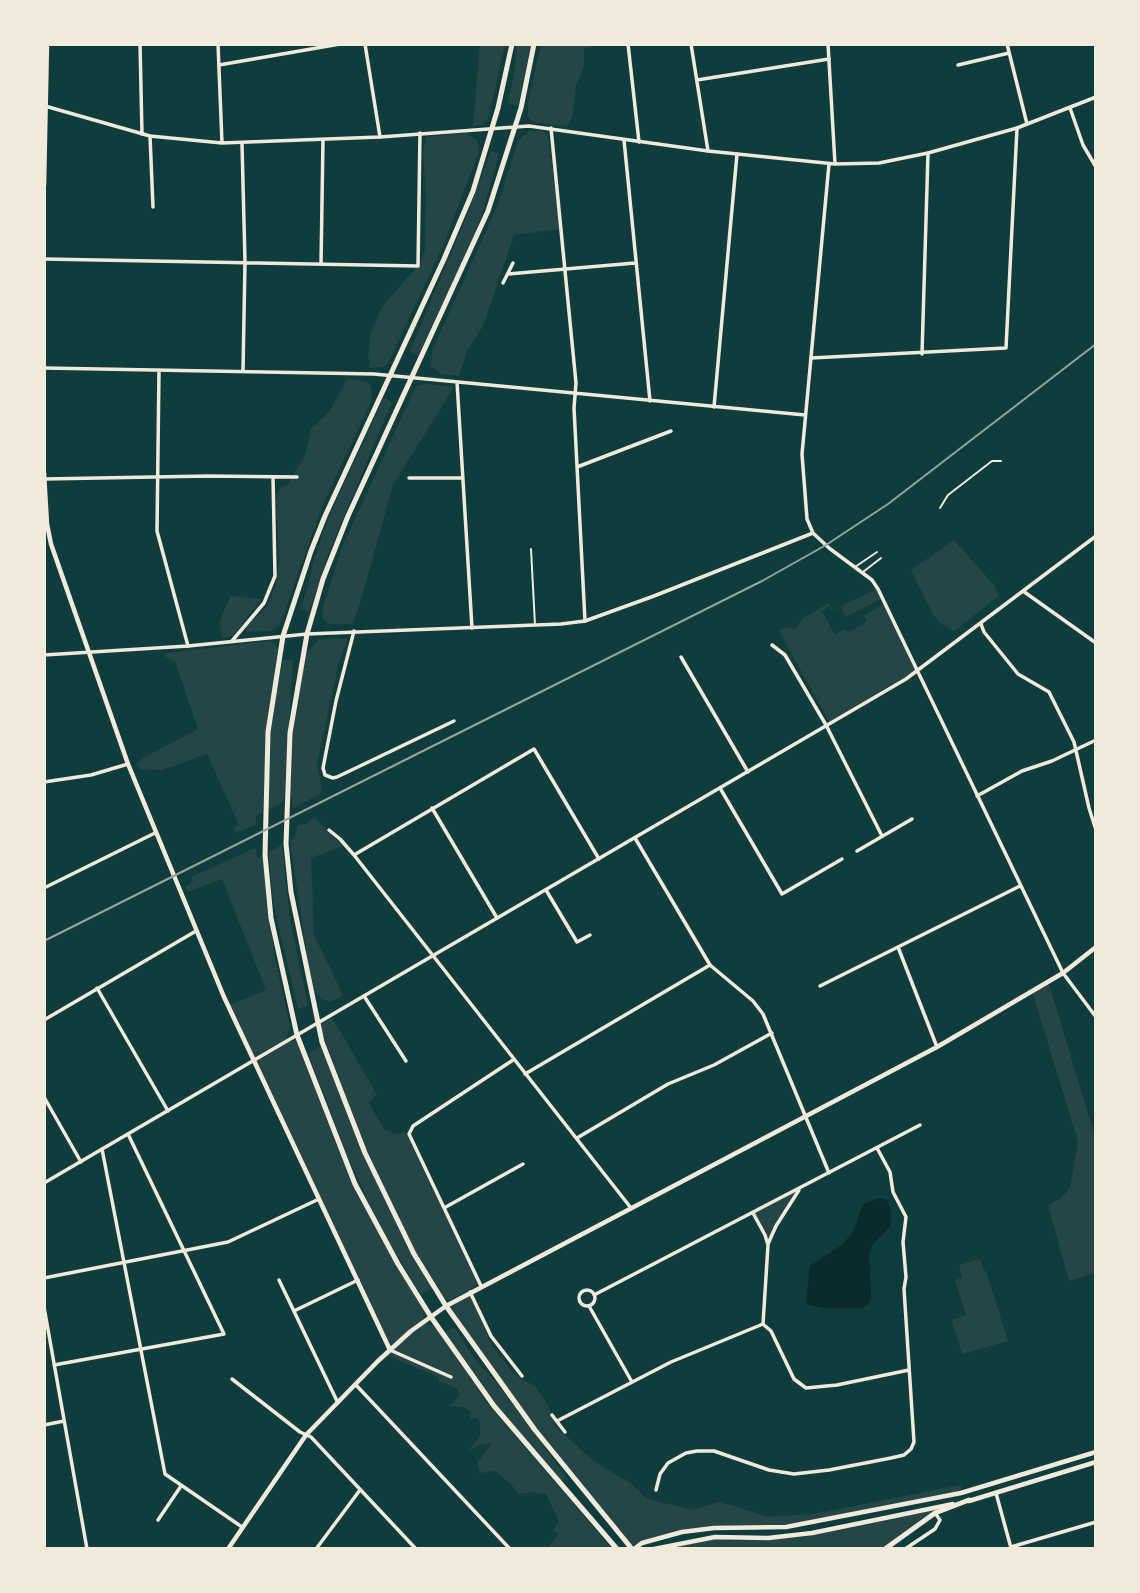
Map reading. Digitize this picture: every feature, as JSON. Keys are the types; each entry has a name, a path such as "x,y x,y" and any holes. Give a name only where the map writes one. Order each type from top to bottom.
{"highway":[{"path":"512,44 493,128 463,215 315,540 282,636 268,732 265,855 271,918 296,1035 355,1184 398,1264 431,1317 495,1406 617,1549"},
{"path":"534,44 516,127 483,223 343,528 323,579 307,634 290,733 286,844 291,892 322,1042 365,1153 414,1254 446,1306 535,1430 633,1549"},
{"path":"885,1549 935,1513 969,1500"}],"main road":[{"path":"44,185 47,44"},
{"path":"44,473 51,544 155,833 253,1061 390,1350"},
{"path":"228,1549 306,1435 390,1350 446,1306 937,1047 1063,973 1096,947"},
{"path":"633,1549 642,1543 682,1532 714,1528 786,1527 948,1496 1096,1452"},
{"path":"654,1549 715,1537 768,1538 812,1533 969,1500 1096,1462"}],"street":[{"path":"140,44 142,134"},
{"path":"218,44 222,143"},
{"path":"219,65 341,44"},
{"path":"365,44 380,137"},
{"path":"628,44 639,142"},
{"path":"691,44 708,151"},
{"path":"828,44 835,164"},
{"path":"1007,44 1027,124"},
{"path":"958,65 1009,52"},
{"path":"697,80 829,59"},
{"path":"45,106 150,136 222,143 380,137 493,128 551,128 737,155 835,164 878,163 928,153 1017,128 1096,97"},
{"path":"1070,108 1083,145 1096,167"},
{"path":"551,128 576,383 577,467 585,621"},
{"path":"811,358 1006,348 1017,128"},
{"path":"44,258 418,266 420,133"},
{"path":"150,136 153,207"},
{"path":"321,264 323,140"},
{"path":"624,140 650,401"},
{"path":"242,144 245,262 243,371"},
{"path":"922,354 928,153"},
{"path":"714,407 737,155"},
{"path":"829,164 805,415 803,472 807,519 813,533 872,580 878,589 1063,973 1096,1017"},
{"path":"503,283 513,263"},
{"path":"508,274 635,263"},
{"path":"44,368 413,377 805,415"},
{"path":"159,370 157,531 188,646"},
{"path":"457,381 472,628"},
{"path":"577,467 671,432"},
{"path":"232,640 264,603 275,576 273,477"},
{"path":"44,479 297,477"},
{"path":"409,478 463,478"},
{"path":"44,655 188,646 354,631 472,628 585,621 813,533"},
{"path":"44,1183 917,672 1096,536"},
{"path":"1023,591 1096,643"},
{"path":"981,624 984,632 1018,674 1049,692 1074,743 1088,808 1096,830"},
{"path":"354,631 337,696 323,768 328,777 337,777 454,720"},
{"path":"772,645 785,655 826,725 882,836"},
{"path":"681,657 748,772"},
{"path":"977,796 1021,771 1052,761 1096,740"},
{"path":"354,855 534,749 599,859"},
{"path":"44,782 91,775 128,764"},
{"path":"720,788 782,894 842,859"},
{"path":"432,808 497,918"},
{"path":"857,850 912,820"},
{"path":"329,830 354,855 632,1209"},
{"path":"44,888 155,833"},
{"path":"635,838 710,965 758,1007 772,1033 829,1173"},
{"path":"820,986 1020,886"},
{"path":"546,890 577,942 590,935"},
{"path":"44,1020 196,931"},
{"path":"898,947 937,1047"},
{"path":"525,1074 710,965"},
{"path":"97,988 167,1111"},
{"path":"364,996 406,1061"},
{"path":"576,1138 668,1084 714,1065 772,1033"},
{"path":"481,1286 409,1134 410,1129 513,1060"},
{"path":"44,1097 81,1162"},
{"path":"594,1295 920,1125"},
{"path":"54,1365 224,1334 128,1134"},
{"path":"656,1490 660,1474 668,1463 686,1453 697,1451 714,1451 769,1470 794,1474 829,1471 904,1455 911,1449 914,1442 904,1289 906,1277 903,1242 906,1217 893,1192 890,1172 877,1147"},
{"path":"102,1149 165,1474 242,1527"},
{"path":"444,1208 523,1164"},
{"path":"763,1324 768,1245 775,1226 800,1188"},
{"path":"44,1278 228,1242 319,1199"},
{"path":"753,1213 768,1245"},
{"path":"279,1280 337,1401"},
{"path":"294,1311 358,1280"},
{"path":"594,1295 585,1291 580,1297 582,1304 589,1306 632,1382"},
{"path":"470,1292 491,1336 522,1376"},
{"path":"589,1306 594,1301 594,1295"},
{"path":"44,1307 87,1549"},
{"path":"763,1324 771,1331 794,1379 806,1388 837,1385 909,1370"},
{"path":"557,1421 678,1359 763,1324"},
{"path":"390,1350 452,1377"},
{"path":"232,1380 311,1437 416,1549"},
{"path":"355,1383 510,1549"},
{"path":"552,1415 565,1432"},
{"path":"44,1425 64,1421"},
{"path":"158,1520 181,1486"},
{"path":"316,1549 360,1490"},
{"path":"996,1493 1012,1548 1096,1522"},
{"path":"905,1549 935,1529 940,1520 935,1513"}],"lane":[{"path":"940,508 948,495 992,461 1001,461"},
{"path":"531,549 535,625"},
{"path":"854,568 877,552"},
{"path":"862,573 881,558"}],"shaded area":[{"path":"480,44 505,44 488,120 473,126"},
{"path":"517,44 531,44 518,106 508,103"},
{"path":"541,44 597,46 584,48 584,65 576,86 572,118 564,126 533,122 528,117 528,103"},
{"path":"542,130 548,136 560,229 514,235 483,326 467,351 459,376 441,374 431,366 432,351 497,207 518,141 528,131"},
{"path":"466,133 477,140 479,152 443,246 388,363 383,367 369,368 371,332 382,307 421,262 425,249 426,196 423,153 426,137"},
{"path":"491,151 499,154 482,214 461,266 418,355 410,351"},
{"path":"347,379 366,381 371,386 372,400 323,504 280,625 271,631 247,632 246,626 267,607 276,584 279,561 276,495 288,484 305,456 311,429 330,411"},
{"path":"427,384 454,387 393,485 353,624 329,624 324,620 322,610 342,547 415,388"},
{"path":"384,398 392,402 329,552 309,612 300,610 329,516"},
{"path":"954,540 994,585 999,596 954,631 940,623 933,614 911,570"},
{"path":"876,589 881,599 846,617 841,607 832,611 829,606 822,611 834,634 845,629 847,633 867,622 864,615 884,604 915,671 829,722 779,631 786,627 796,629 803,618 829,603 833,610"},
{"path":"230,596 261,599 232,636 222,638 220,621"},
{"path":"348,638 339,662 317,765 322,790 320,794 293,808 292,798 288,800 292,727 306,653 319,639"},
{"path":"268,641 274,643 278,649 267,727 263,813 256,816 256,825 235,833 234,828 239,825 207,754 162,770 139,769 136,764 198,729 175,661 164,656 167,653"},
{"path":"283,659 293,660 284,802 266,811 269,732"},
{"path":"314,817 343,846 311,858 314,935 343,995 331,1002 321,999 315,991 309,968 290,841 294,839 298,825 306,824"},
{"path":"282,845 290,919 308,1006 298,1009 274,906 268,852"},
{"path":"256,849 257,858 264,855 274,954 290,1027 286,1040 254,1060 229,1005 266,990 222,879 188,892 185,887 193,882 191,877"},
{"path":"1048,981 1096,1140 1096,1273 1069,1281 1048,1205 1060,1199 1070,1188 1078,1142 1032,991"},
{"path":"332,1017 377,1095 368,1102 385,1130 407,1135 478,1285 450,1300 444,1298 416,1254 367,1155 321,1028 325,1021"},
{"path":"287,1041 298,1041 354,1183 385,1246 424,1308 423,1321 390,1346 254,1061"},
{"path":"323,1046 351,1125 434,1288 421,1295 379,1225 346,1152 308,1053"},
{"path":"800,1188 776,1226 768,1245 753,1213"},
{"path":"880,1198 888,1201 891,1226 873,1244 869,1254 869,1303 858,1308 808,1305 806,1300 810,1266 843,1244 854,1230 863,1204"},
{"path":"980,1259 1008,1341 962,1354 952,1322 966,1315 955,1280 962,1278 959,1265"},
{"path":"470,1295 492,1346 514,1374 536,1387 548,1406 556,1427 595,1462 632,1484 647,1499 694,1510 718,1502 766,1517 813,1514 961,1485 961,1492 787,1526 696,1529 629,1546 527,1419 448,1306"},
{"path":"424,1324 435,1326 488,1404 612,1549 547,1549 559,1534 553,1531 559,1521 546,1494 518,1494 511,1484 495,1471 480,1473 477,1463 492,1443 479,1445 467,1452 480,1437 480,1423 476,1418 471,1419 470,1411 464,1407 449,1406 459,1397 460,1393 456,1388 439,1382 438,1377 385,1355"},
{"path":"454,1327 474,1358 503,1390 567,1478 562,1481 495,1404 444,1333"},
{"path":"947,1505 887,1549 660,1549 716,1539 779,1539"}],"railway":[{"path":"44,941 762,581 826,545 888,504 1096,344"}]}
